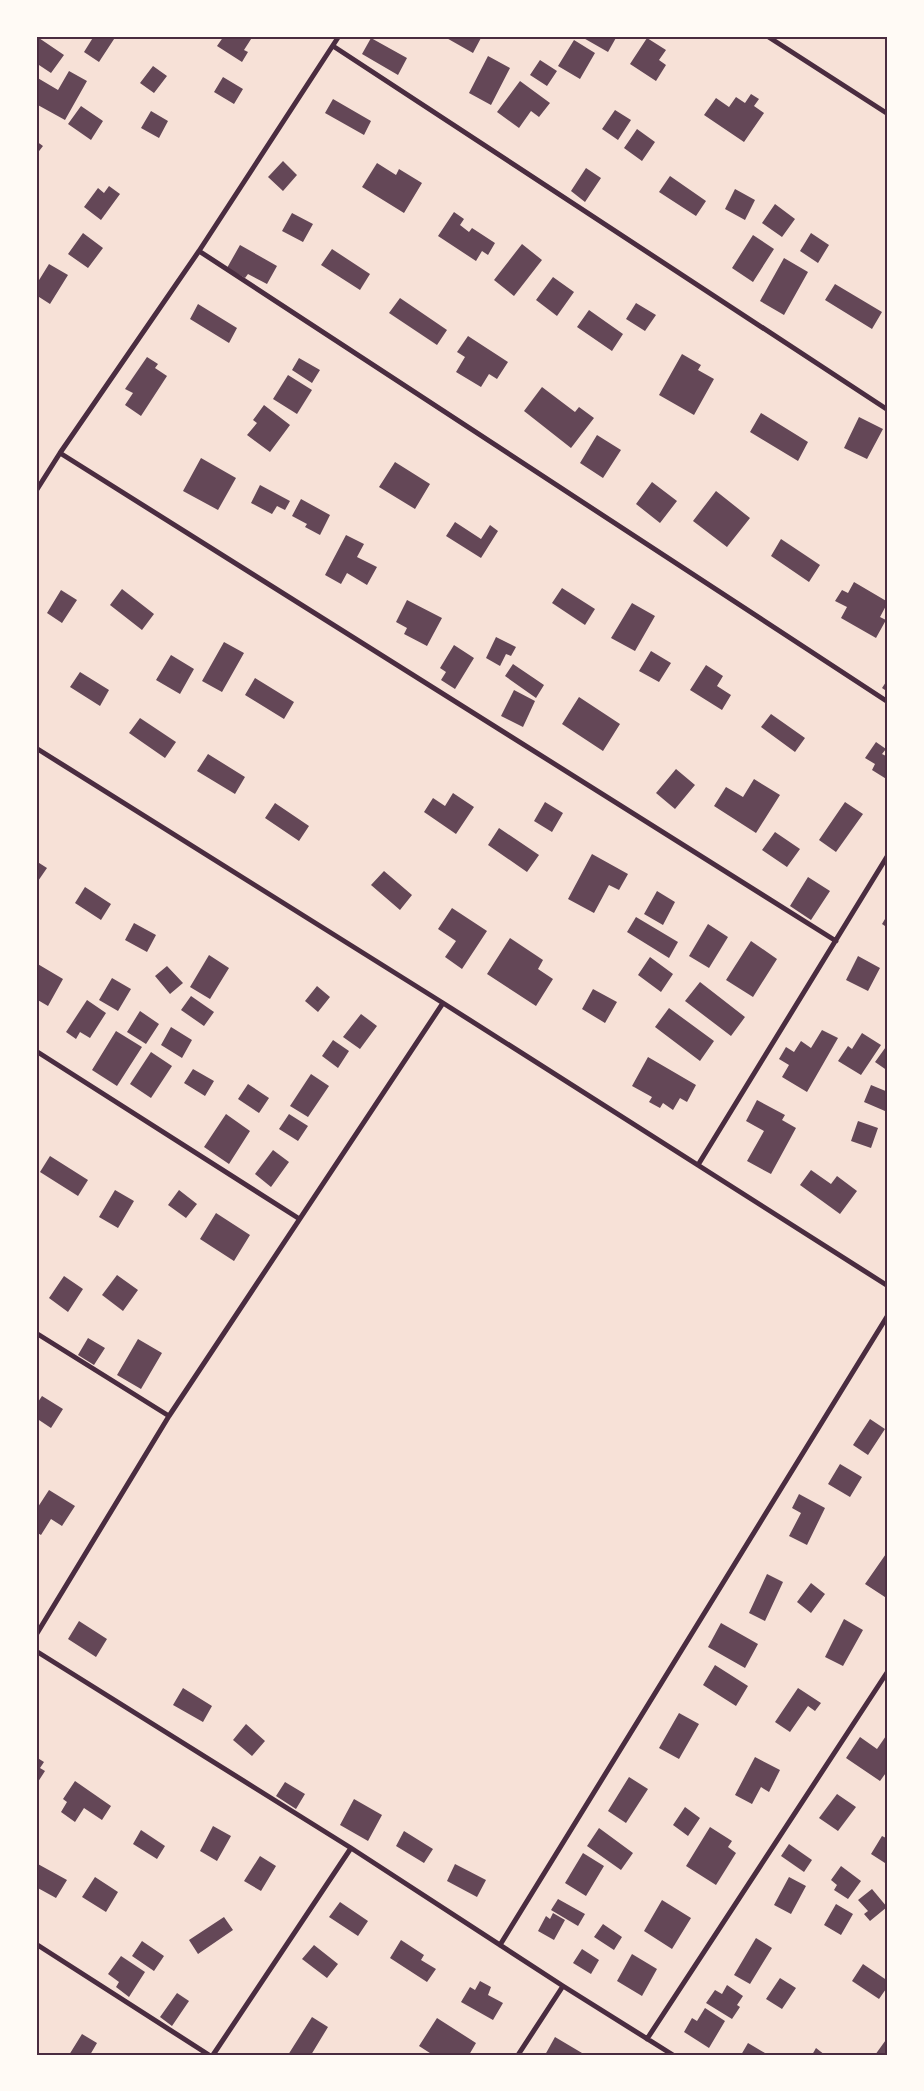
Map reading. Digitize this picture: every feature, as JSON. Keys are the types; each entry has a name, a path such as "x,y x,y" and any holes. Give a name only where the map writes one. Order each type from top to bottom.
{"street":[{"path":"36,491 198,251 339,36"},
{"path":"767,36 888,114"},
{"path":"333,46 888,410"},
{"path":"198,251 888,702"},
{"path":"60,454 836,941"},
{"path":"36,748 443,1003 888,1286"},
{"path":"698,1165 888,855"},
{"path":"36,1635 169,1416 298,1218 443,1003"},
{"path":"36,1050 298,1218"},
{"path":"500,1945 888,1315"},
{"path":"36,1334 169,1416"},
{"path":"36,1651 351,1848 563,1986 674,2055"},
{"path":"647,2038 888,1671"},
{"path":"213,2055 351,1848"},
{"path":"36,1944 209,2055"},
{"path":"518,2055 563,1986"}],"building":[{"path":"36,36 64,55 51,73 36,63"},
{"path":"94,36 116,36 99,62 84,52"},
{"path":"224,36 253,36 244,50 248,52 242,62 217,46"},
{"path":"443,36 482,36 473,53"},
{"path":"580,36 617,36 608,52"},
{"path":"371,38 407,58 398,75 362,54"},
{"path":"647,38 666,50 659,60 666,65 656,81 630,64"},
{"path":"574,40 595,53 580,79 558,66"},
{"path":"488,56 510,68 491,105 469,93"},
{"path":"540,60 557,71 547,86 530,75"},
{"path":"153,66 167,76 154,93 140,83"},
{"path":"69,71 87,81 65,120 36,104 36,77 58,90"},
{"path":"223,77 243,89 234,104 214,92"},
{"path":"520,81 550,103 539,117 531,111 519,128 497,112"},
{"path":"751,94 759,99 754,106 764,113 744,142 704,115 716,98 729,107 736,97 745,103"},
{"path":"333,99 371,121 364,135 325,113"},
{"path":"81,106 103,121 91,140 68,124"},
{"path":"615,110 631,120 618,140 602,129"},
{"path":"151,111 168,121 159,138 141,128"},
{"path":"637,129 655,142 642,161 624,148"},
{"path":"36,141 43,146 36,155"},
{"path":"283,161 297,175 283,191 268,177"},
{"path":"377,163 396,175 399,169 422,183 404,213 362,187"},
{"path":"586,168 601,178 585,202 571,191"},
{"path":"670,176 706,201 696,216 659,192"},
{"path":"109,186 120,194 101,220 84,207 98,188 104,193"},
{"path":"735,189 755,200 745,220 725,209"},
{"path":"775,204 795,219 782,237 762,223"},
{"path":"454,212 464,219 460,225 469,232 472,228 495,243 488,255 482,251 476,261 438,236"},
{"path":"292,213 313,224 303,242 282,231"},
{"path":"83,233 103,248 88,268 68,254"},
{"path":"811,233 829,245 818,263 800,251"},
{"path":"753,235 774,249 753,282 732,268"},
{"path":"522,244 542,260 514,296 494,280"},
{"path":"240,245 277,266 267,284 248,274 245,278 227,268"},
{"path":"332,249 370,274 360,290 321,265"},
{"path":"784,258 808,272 784,315 760,301"},
{"path":"49,264 68,275 50,304 36,295 36,285"},
{"path":"553,277 574,292 557,316 536,300"},
{"path":"835,284 882,312 872,329 825,300"},
{"path":"400,298 447,330 437,345 389,313"},
{"path":"636,303 656,315 645,331 626,319"},
{"path":"198,304 237,328 229,343 190,319"},
{"path":"589,310 623,334 612,351 577,327"},
{"path":"468,336 508,362 497,379 489,374 481,387 456,372 465,357 457,352"},
{"path":"682,354 701,365 698,370 714,379 694,415 659,395"},
{"path":"147,357 158,364 155,368 167,376 141,416 125,405 133,393 125,389"},
{"path":"299,358 320,370 312,383 292,370"},
{"path":"288,375 312,390 297,414 273,399"},
{"path":"542,387 575,412 579,407 594,418 571,448 524,411"},
{"path":"264,405 290,425 270,452 247,435 257,423 253,420"},
{"path":"761,413 808,442 798,461 750,432"},
{"path":"859,417 883,429 867,459 844,448"},
{"path":"597,435 621,450 603,478 580,463"},
{"path":"201,458 236,478 218,510 183,491"},
{"path":"395,462 430,484 415,509 379,487"},
{"path":"652,482 677,501 660,523 636,504"},
{"path":"260,485 290,501 285,510 277,506 272,514 251,503"},
{"path":"716,491 750,518 727,547 693,521"},
{"path":"301,499 330,515 320,535 305,527 307,524 292,516"},
{"path":"455,522 481,539 490,525 498,531 481,558 446,536"},
{"path":"346,535 364,544 357,557 377,567 367,585 347,573 341,584 325,575"},
{"path":"781,539 820,565 809,582 771,556"},
{"path":"854,582 888,602 880,617 886,620 876,638 841,618 847,607 835,601 842,590 848,593"},
{"path":"562,588 595,609 585,625 552,603"},
{"path":"122,589 154,614 142,630 110,605"},
{"path":"61,590 77,600 62,623 47,613"},
{"path":"407,600 442,618 427,646 404,634 407,628 396,622"},
{"path":"632,603 655,616 635,651 611,638"},
{"path":"496,637 516,647 511,656 506,654 500,666 486,658"},
{"path":"224,642 244,653 222,692 202,681"},
{"path":"454,645 474,658 455,689 441,680 446,672 440,668"},
{"path":"651,651 671,663 659,682 639,671"},
{"path":"171,655 194,669 180,694 156,680"},
{"path":"513,664 544,685 536,698 505,676"},
{"path":"706,665 723,676 717,686 731,695 722,710 690,690"},
{"path":"80,672 109,690 100,706 70,687"},
{"path":"255,678 294,702 284,719 245,695"},
{"path":"888,679 888,692 882,688"},
{"path":"514,690 535,701 523,727 501,716"},
{"path":"579,697 620,724 603,751 562,724"},
{"path":"771,714 805,738 795,752 761,727"},
{"path":"140,718 176,742 165,758 129,733"},
{"path":"876,742 886,749 882,754 886,756 888,753 888,780 872,770 875,764 865,758"},
{"path":"208,754 245,777 235,794 197,771"},
{"path":"676,769 695,785 675,809 656,793"},
{"path":"754,779 780,795 756,833 714,806 726,787 743,797"},
{"path":"453,793 474,807 456,834 424,812 433,798 445,806"},
{"path":"545,802 563,813 552,832 534,821"},
{"path":"845,802 863,814 836,852 819,840"},
{"path":"275,803 309,826 299,841 265,818"},
{"path":"499,828 539,855 527,872 488,845"},
{"path":"775,832 800,849 787,867 762,850"},
{"path":"592,854 628,874 619,890 609,885 594,913 568,899"},
{"path":"36,861 47,868 36,884"},
{"path":"384,871 412,895 400,910 371,885"},
{"path":"808,877 830,891 811,920 790,906"},
{"path":"85,887 111,904 101,920 75,903"},
{"path":"657,891 675,902 663,925 644,914"},
{"path":"452,908 487,931 462,969 445,957 456,941 438,929"},
{"path":"888,914 888,928 882,924"},
{"path":"636,917 678,942 669,958 627,932"},
{"path":"134,923 156,935 147,952 125,940"},
{"path":"708,924 728,937 709,968 689,956"},
{"path":"510,938 543,960 538,969 553,979 536,1006 487,974"},
{"path":"751,941 777,959 753,997 726,980"},
{"path":"209,955 229,968 210,999 190,987"},
{"path":"858,956 880,968 868,991 846,980"},
{"path":"650,957 673,974 661,992 638,975"},
{"path":"36,963 63,979 48,1006 36,999"},
{"path":"167,966 183,983 170,994 155,976"},
{"path":"112,978 131,989 118,1011 99,1000"},
{"path":"700,982 745,1017 731,1036 685,1001"},
{"path":"317,986 330,997 318,1012 305,1001"},
{"path":"593,989 617,1002 605,1023 582,1009"},
{"path":"191,996 214,1012 204,1026 181,1010"},
{"path":"87,1000 106,1013 90,1038 80,1032 76,1039 66,1032"},
{"path":"669,1008 714,1041 700,1061 655,1027"},
{"path":"140,1011 159,1024 146,1044 127,1032"},
{"path":"361,1014 377,1026 360,1049 343,1037"},
{"path":"171,1027 192,1040 182,1058 161,1045"},
{"path":"822,1030 838,1038 807,1092 782,1077 789,1065 779,1059 786,1047 794,1052 801,1041 811,1048"},
{"path":"116,1031 142,1047 117,1086 92,1070"},
{"path":"862,1033 881,1045 861,1075 838,1061 848,1046 852,1049"},
{"path":"333,1040 349,1051 338,1068 322,1056"},
{"path":"888,1044 888,1071 875,1062"},
{"path":"151,1052 172,1066 151,1098 130,1084"},
{"path":"648,1057 696,1085 687,1102 680,1098 673,1110 663,1103 660,1108 649,1102 652,1097 632,1086"},
{"path":"193,1069 214,1081 205,1096 184,1083"},
{"path":"311,1074 329,1086 308,1117 290,1106"},
{"path":"248,1084 269,1098 259,1113 238,1099"},
{"path":"871,1085 888,1092 888,1105 885,1111 864,1102"},
{"path":"757,1100 785,1115 782,1120 796,1128 771,1174 747,1161 764,1131 746,1121"},
{"path":"226,1114 250,1131 229,1164 204,1147"},
{"path":"289,1114 308,1126 298,1141 279,1129"},
{"path":"858,1121 878,1128 871,1148 851,1141"},
{"path":"273,1150 289,1162 271,1187 255,1174"},
{"path":"50,1156 88,1180 78,1196 40,1172"},
{"path":"811,1170 831,1184 837,1176 857,1191 840,1214 800,1185"},
{"path":"115,1190 134,1201 118,1228 99,1217"},
{"path":"179,1190 197,1204 186,1218 168,1205"},
{"path":"216,1213 250,1235 234,1261 200,1239"},
{"path":"117,1275 138,1290 123,1311 102,1295"},
{"path":"64,1276 83,1289 68,1312 49,1298"},
{"path":"88,1338 105,1348 94,1365 78,1355"},
{"path":"138,1339 162,1353 141,1389 117,1375"},
{"path":"42,1396 63,1409 51,1428 36,1418 36,1405"},
{"path":"870,1419 885,1429 868,1455 853,1445"},
{"path":"840,1464 862,1477 850,1497 828,1484"},
{"path":"49,1490 75,1506 62,1526 51,1519 41,1535 36,1532 36,1510"},
{"path":"799,1494 825,1508 807,1545 789,1536 801,1513 792,1508"},
{"path":"888,1551 888,1599 865,1584"},
{"path":"767,1574 783,1582 765,1621 749,1613"},
{"path":"811,1583 825,1594 811,1613 797,1602"},
{"path":"844,1619 863,1630 843,1666 825,1657"},
{"path":"79,1621 107,1639 96,1657 68,1639"},
{"path":"721,1623 758,1644 745,1668 708,1647"},
{"path":"715,1665 748,1686 736,1706 703,1685"},
{"path":"183,1688 212,1706 203,1722 173,1705"},
{"path":"798,1688 821,1703 815,1711 808,1706 790,1732 775,1722"},
{"path":"679,1713 699,1724 679,1759 659,1748"},
{"path":"246,1724 265,1741 252,1756 233,1740"},
{"path":"888,1733 888,1770 880,1781 846,1758 860,1737 877,1749"},
{"path":"36,1757 44,1762 40,1768 45,1771 36,1785"},
{"path":"755,1757 780,1770 769,1792 761,1787 752,1804 735,1795"},
{"path":"629,1777 648,1789 626,1823 608,1811"},
{"path":"75,1781 111,1806 102,1820 84,1808 75,1822 61,1812 67,1802 63,1799"},
{"path":"285,1782 305,1794 296,1809 276,1796"},
{"path":"837,1794 856,1807 838,1831 819,1818"},
{"path":"354,1799 382,1815 368,1841 340,1825"},
{"path":"685,1807 700,1818 688,1836 673,1825"},
{"path":"213,1826 231,1836 217,1861 200,1851"},
{"path":"710,1827 732,1841 728,1847 736,1853 716,1885 686,1866"},
{"path":"599,1828 633,1853 621,1870 587,1846"},
{"path":"141,1830 165,1846 157,1859 133,1844"},
{"path":"404,1831 433,1849 424,1863 396,1846"},
{"path":"882,1836 888,1839 888,1859 885,1863 871,1854"},
{"path":"789,1844 812,1860 804,1872 781,1856"},
{"path":"583,1853 604,1866 586,1896 565,1883"},
{"path":"260,1856 276,1866 261,1891 244,1881"},
{"path":"36,1863 67,1880 56,1898 36,1887"},
{"path":"455,1864 486,1880 477,1897 447,1881"},
{"path":"841,1866 861,1881 848,1899 834,1890 837,1885 831,1880"},
{"path":"95,1877 118,1892 106,1912 82,1897"},
{"path":"789,1877 806,1886 791,1914 774,1905"},
{"path":"872,1889 887,1907 870,1921 864,1914 868,1911 858,1900"},
{"path":"558,1899 585,1914 578,1926 551,1910"},
{"path":"662,1900 691,1918 672,1949 644,1931"},
{"path":"340,1902 368,1921 358,1936 329,1917"},
{"path":"836,1904 853,1914 841,1935 824,1925"},
{"path":"553,1913 565,1920 554,1940 538,1931 546,1916 550,1919"},
{"path":"224,1917 233,1930 198,1954 189,1940"},
{"path":"603,1924 622,1937 614,1950 594,1937"},
{"path":"756,1938 772,1948 750,1984 734,1975"},
{"path":"401,1940 424,1955 421,1960 436,1969 427,1982 390,1958"},
{"path":"142,1941 164,1956 154,1971 132,1956"},
{"path":"314,1945 338,1964 327,1978 302,1959"},
{"path":"582,1949 599,1960 591,1974 573,1963"},
{"path":"632,1954 657,1969 642,1996 617,1981"},
{"path":"121,1956 145,1972 129,1997 116,1987 119,1982 108,1974"},
{"path":"863,1964 888,1981 888,1986 879,1999 852,1981"},
{"path":"780,1978 796,1988 782,2009 766,1999"},
{"path":"480,1981 491,1987 488,1995 503,2003 493,2020 461,2002 470,1987 475,1990"},
{"path":"727,1985 743,1996 737,2005 740,2007 732,2019 706,2003 715,1990 722,1994"},
{"path":"177,1993 189,2001 172,2026 160,2017"},
{"path":"705,2008 725,2021 709,2048 684,2032 692,2018 697,2021"},
{"path":"312,2017 328,2027 311,2055 288,2055"},
{"path":"437,2018 476,2043 469,2055 433,2055 419,2046"},
{"path":"82,2034 97,2043 90,2055 69,2055"},
{"path":"555,2037 582,2053 581,2055 545,2055"},
{"path":"888,2037 888,2055 875,2055"},
{"path":"748,2043 765,2053 764,2055 741,2055"},
{"path":"816,2048 825,2055 812,2055"}]}
